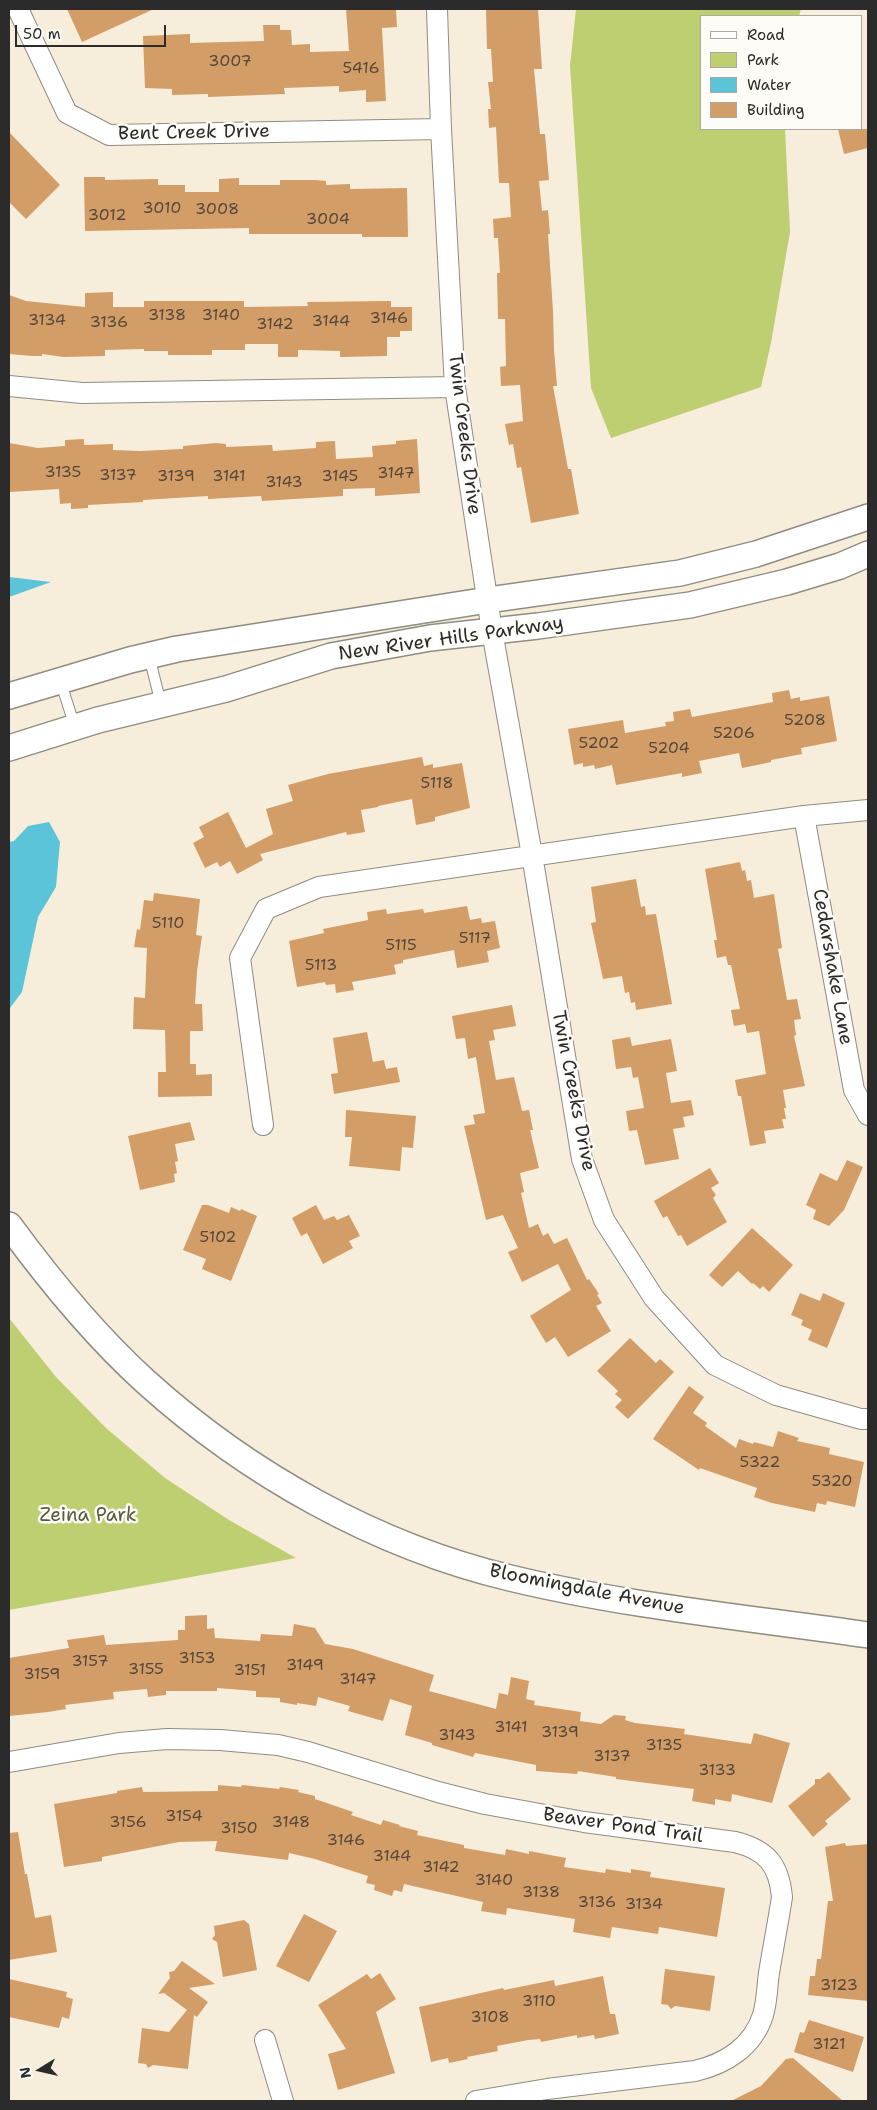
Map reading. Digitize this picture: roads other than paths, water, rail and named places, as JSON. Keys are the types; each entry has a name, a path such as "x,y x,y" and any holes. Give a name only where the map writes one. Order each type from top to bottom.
{"street":[{"name":"Bent Creek Drive","path":"18,9 67,113 109,134 441,129"},
{"name":"Twin Creeks Drive","path":"437,9 441,129 455,387 492,631 532,855 582,1159 604,1220 654,1298 715,1365 776,1395 868,1419"},
{"path":"9,386 82,393 455,387"},
{"name":"New River Hills Parkway","path":"9,696 60,680 177,649 488,600 641,580 709,567 756,554 868,517"},
{"name":"New River Hills Parkway","path":"9,748 75,727 240,685 331,656 430,638 690,604 788,582 840,566 868,554"},
{"path":"263,1125 240,958 266,909 319,887 804,816 868,810"},
{"name":"Cedarshake Lane","path":"804,816 854,1090 868,1115"},
{"name":"Bloomingdale Avenue","path":"9,1225 72,1306 145,1382 200,1427 259,1468 312,1500 358,1523 432,1554 509,1578 649,1603 868,1635"},
{"name":"Beaver Pond Trail","path":"9,1762 119,1743 167,1739 220,1740 278,1745 485,1804 594,1823 735,1842 752,1846 765,1855 777,1875 782,1898 763,2016 754,2034 729,2059 695,2072 548,2089 476,2101"},
{"path":"265,2040 283,2101"}],"lane":[{"path":"149,656 161,704"},
{"path":"60,680 75,727"}],"water":[{"path":"9,577 51,582 9,597"},
{"path":"49,822 60,842 56,887 38,917 22,992 10,1008 9,842 14,841 28,826"}],"park label":[{"name":"Zeina Park","path":"88,1516"}]}
